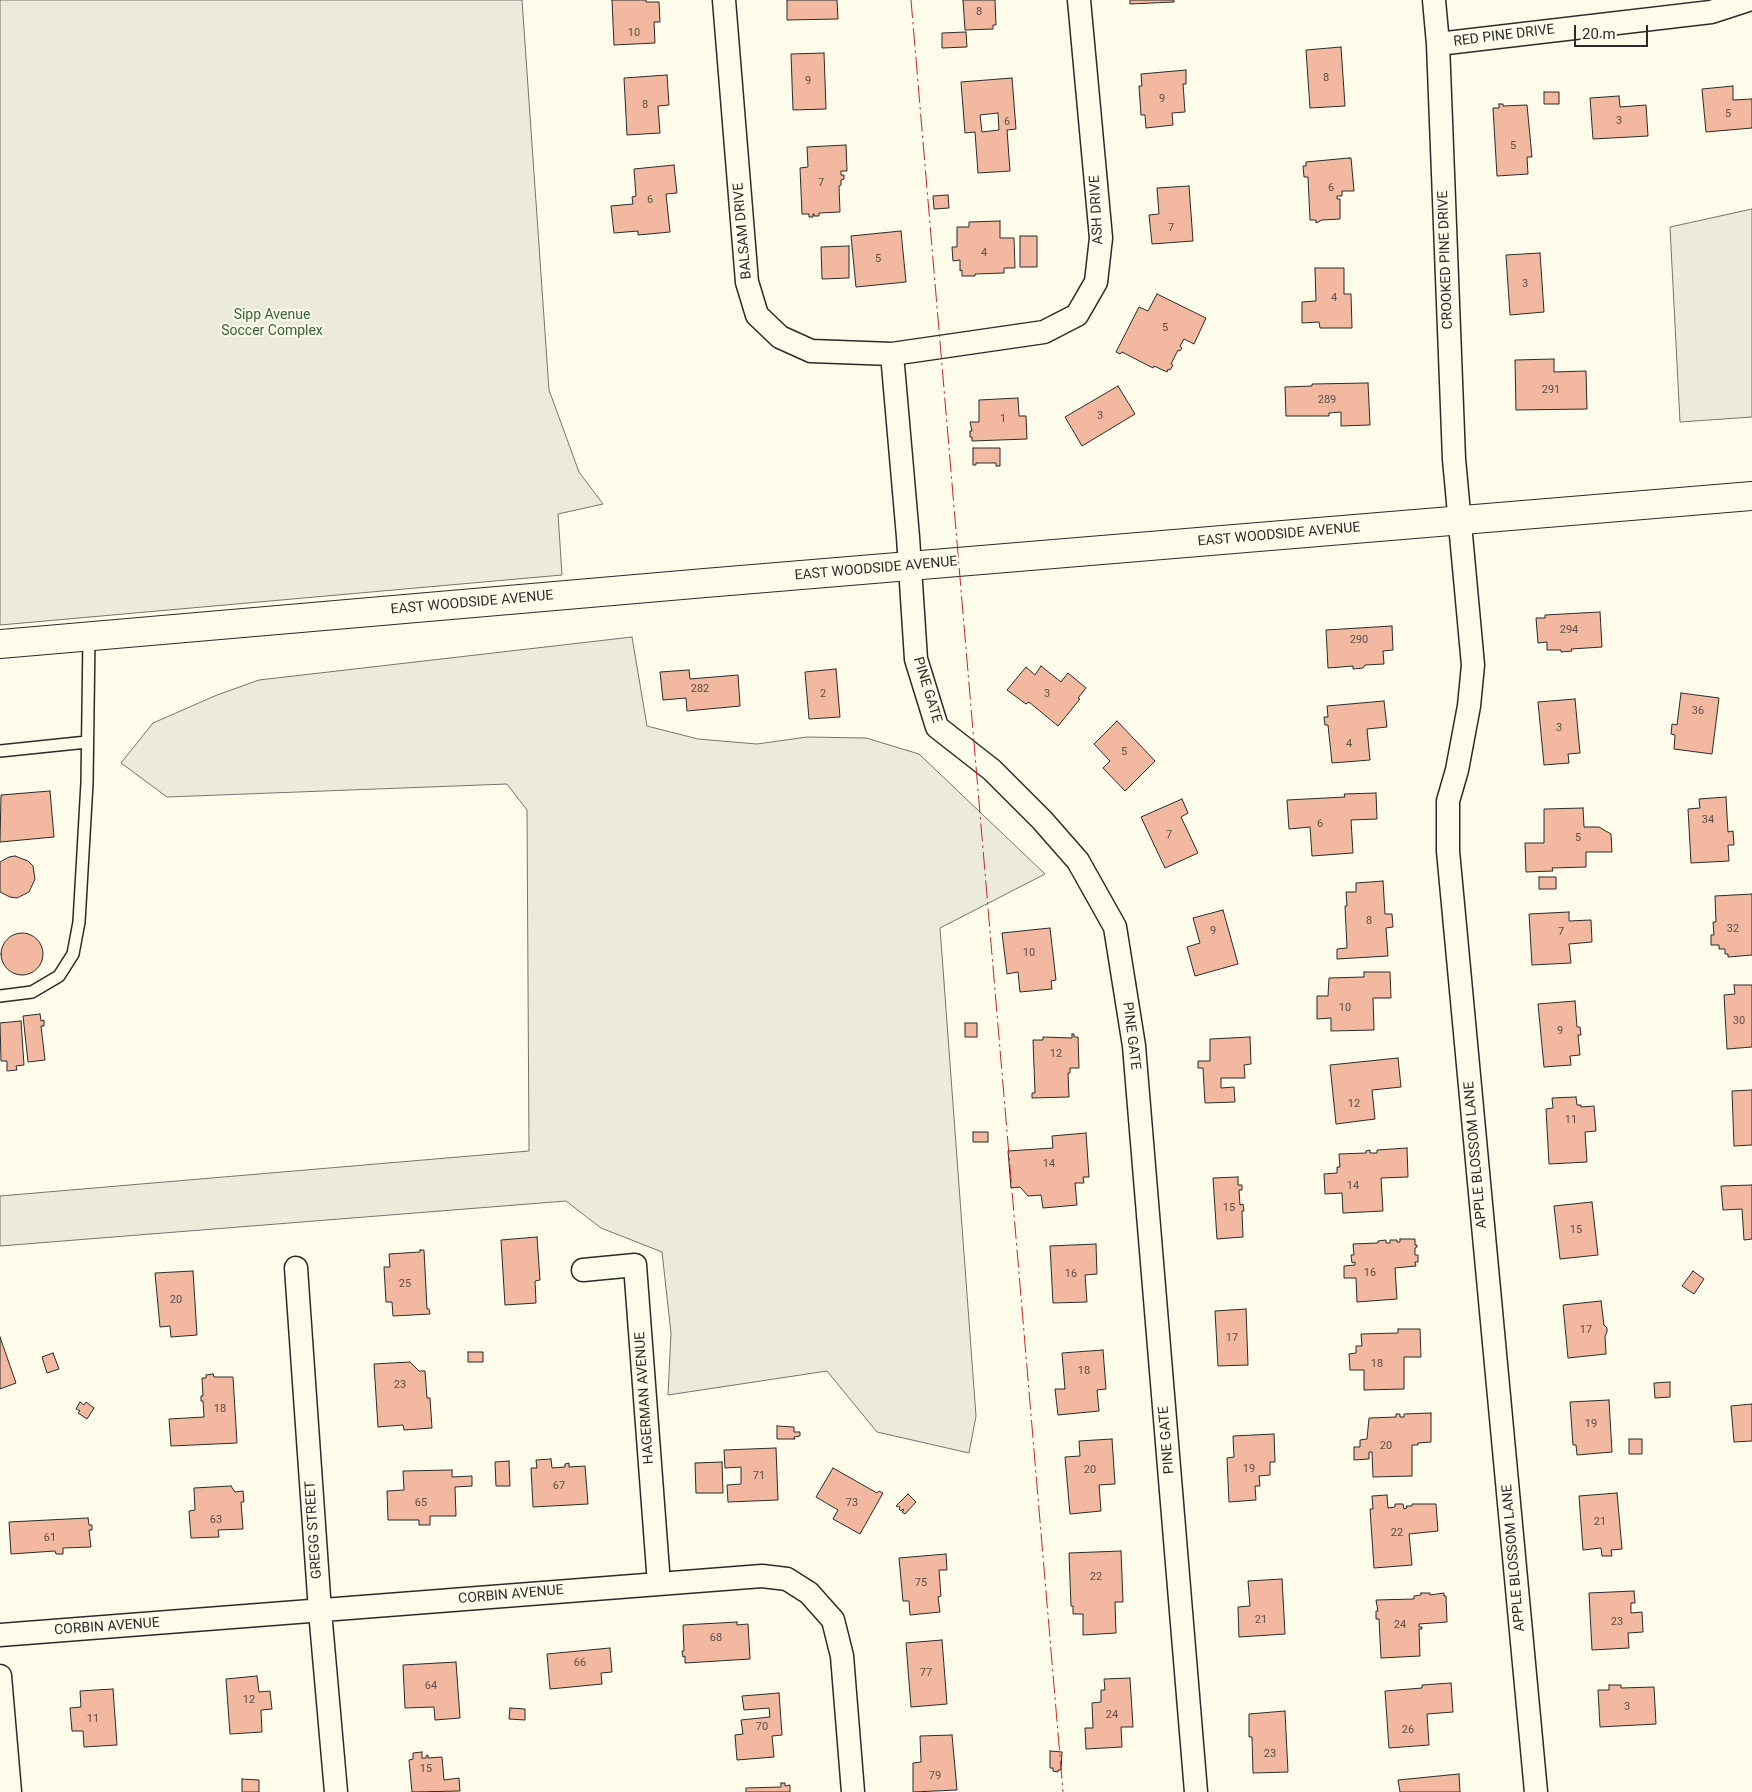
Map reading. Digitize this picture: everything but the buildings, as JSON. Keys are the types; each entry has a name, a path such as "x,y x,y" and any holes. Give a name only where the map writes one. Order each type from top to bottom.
{"main road":[{"name":"EAST WOODSIDE AVENUE","path":"0,644 1752,496"}],"street":[{"name":"BALSAM DRIVE","path":"724,0 747,282 757,314 780,337 811,351 892,354"},
{"name":"ASH DRIVE","path":"892,354 1044,332 1077,314 1096,282 1101,238 1079,0"},
{"name":"CROOKED PINE DRIVE","path":"1434,0 1438,44 1454,459 1460,520"},
{"name":"RED PINE DRIVE","path":"1438,44 1711,12 1748,0"},
{"name":"PINE GATE","path":"892,354 916,659 937,727 992,770 1042,820 1078,860 1116,927 1134,1046 1196,1792"},
{"name":"APPLE BLOSSOM LANE","path":"1460,520 1474,665 1469,706 1457,770 1448,801 1448,851 1536,1792"},
{"name":"HAGERMAN AVENUE","path":"583,1270 636,1265 659,1584"},
{"name":"GREGG STREET","path":"296,1268 320,1610 336,1792"},
{"name":"CORBIN AVENUE","path":"0,1635 762,1576 787,1579 809,1593 833,1620 842,1656 853,1792"},
{"path":"0,1676 10,1792"}],"lane":[{"path":"0,996 32,992 59,976 73,954 79,922 87,742 88,637"},
{"path":"0,750 87,742"}],"green space":[{"name":"Sipp Avenue Soccer Complex","path":"0,0 522,0 549,390 579,472 603,504 558,514 562,575 0,625"},
{"path":"1752,209 1752,417 1680,422 1670,227"},
{"path":"632,637 647,726 698,739 757,744 807,737 866,738 919,754 1045,874 940,928 976,1416 969,1453 877,1432 827,1371 668,1395 671,1333 662,1252 601,1228 566,1201 0,1246 0,1196 529,1151 527,810 507,784 167,797 121,763 153,723 217,695 259,680"}],"power":[{"path":"911,0 1063,1792"}]}
